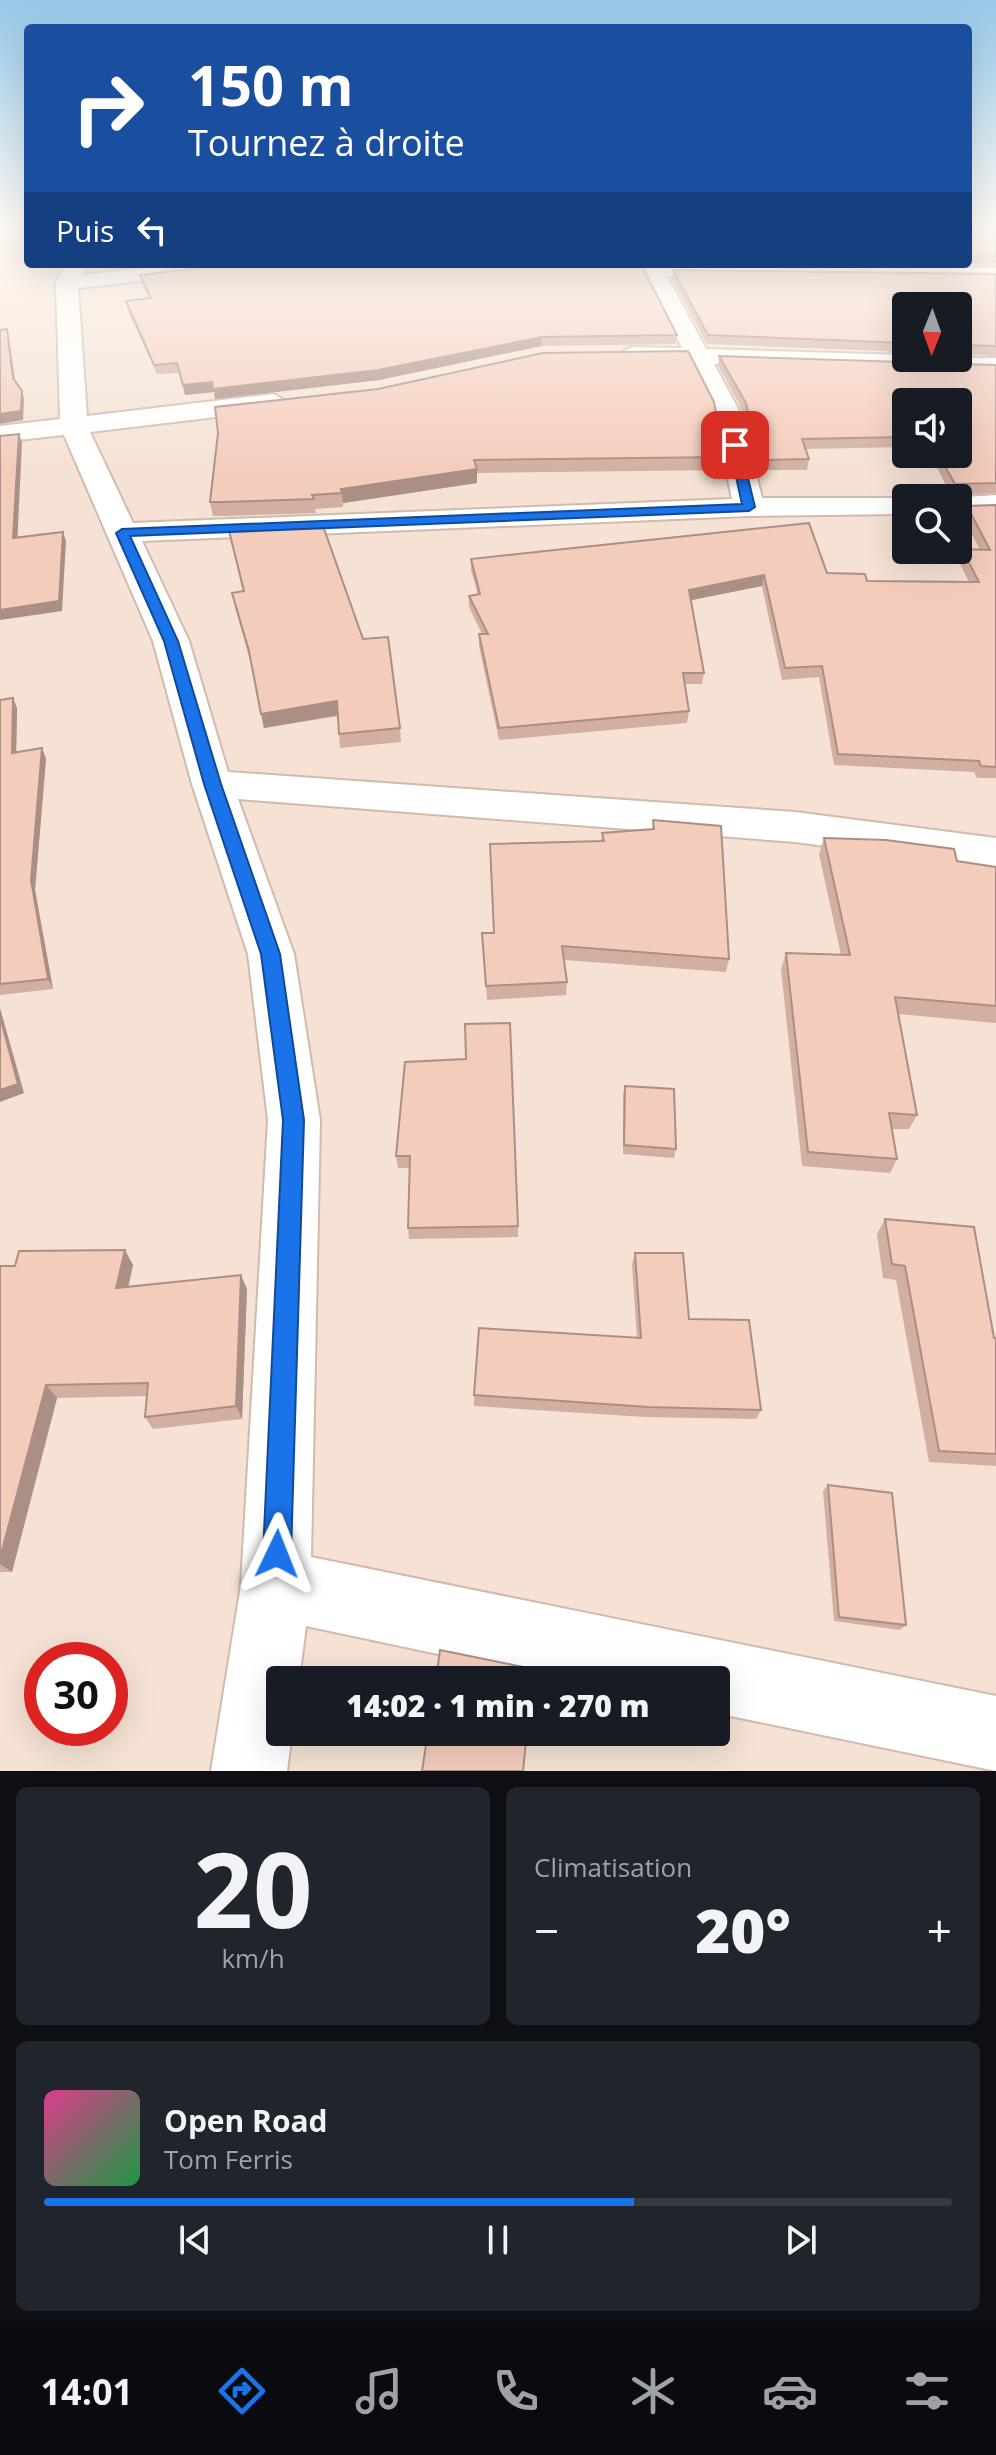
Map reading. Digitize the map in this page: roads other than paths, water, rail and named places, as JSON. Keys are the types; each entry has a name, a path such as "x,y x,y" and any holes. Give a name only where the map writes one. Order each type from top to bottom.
{"street":[{"path":"72,308 74,427 171,641 212,784 271,954 294,1120 276,1585 249,1771"},
{"path":"673,308 728,414 749,507"},
{"path":"610,354 698,354 996,365"},
{"path":"0,434 301,398"},
{"path":"972,505 996,504"},
{"path":"122,533 749,507 892,505"},
{"path":"212,784 795,827 996,853"},
{"path":"276,1585 996,1734"}]}
